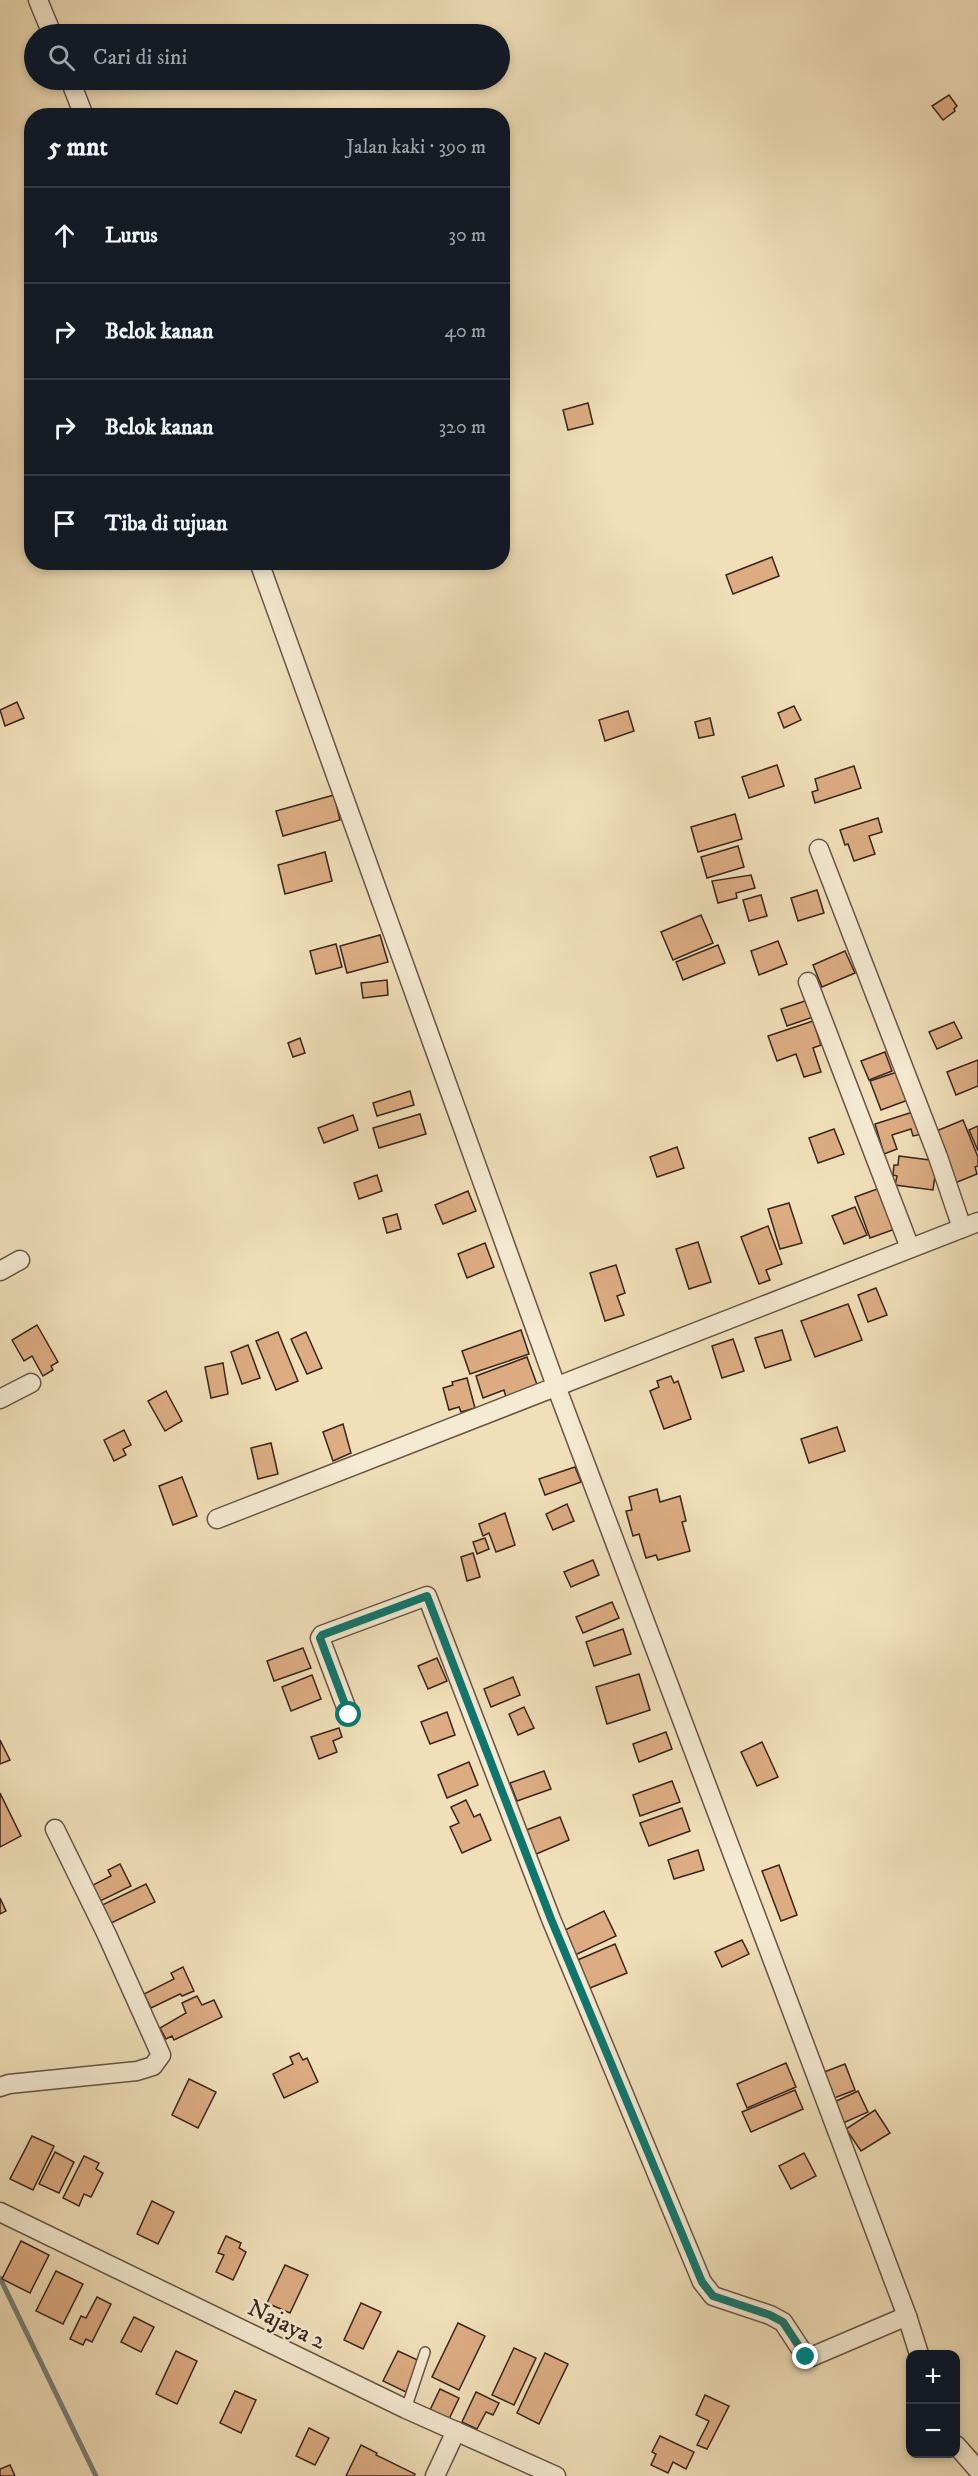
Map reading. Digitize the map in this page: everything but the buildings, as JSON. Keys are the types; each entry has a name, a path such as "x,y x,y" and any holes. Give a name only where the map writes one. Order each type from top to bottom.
{"street":[{"path":"38,0 48,24"},
{"path":"74,90 81,108"},
{"path":"262,570 556,1386 907,2316 917,2350"},
{"path":"218,1519 970,1225 938,1156 819,849"},
{"path":"808,982 910,1248"},
{"path":"0,1271 20,1260"},
{"path":"0,1399 31,1383"},
{"path":"349,1715 320,1638 322,1635 427,1596 551,1919 702,2282 713,2296 770,2315 783,2322 806,2357 811,2357 907,2316"},
{"path":"0,2087 9,2084 137,2071 153,2066 161,2055 107,1935 55,1829"},
{"name":"Najaya 2","path":"0,2212 406,2409 556,2476"},
{"path":"435,2476 456,2432"},
{"path":"960,2450 978,2470"}],"lane":[{"path":"406,2409 425,2352"}],"waterway":[{"path":"0,2278 96,2476"}],"route":[{"path":"349,1715 320,1638 335,1629 427,1596 551,1919 702,2282 713,2296 770,2315 783,2322 806,2357"}]}
